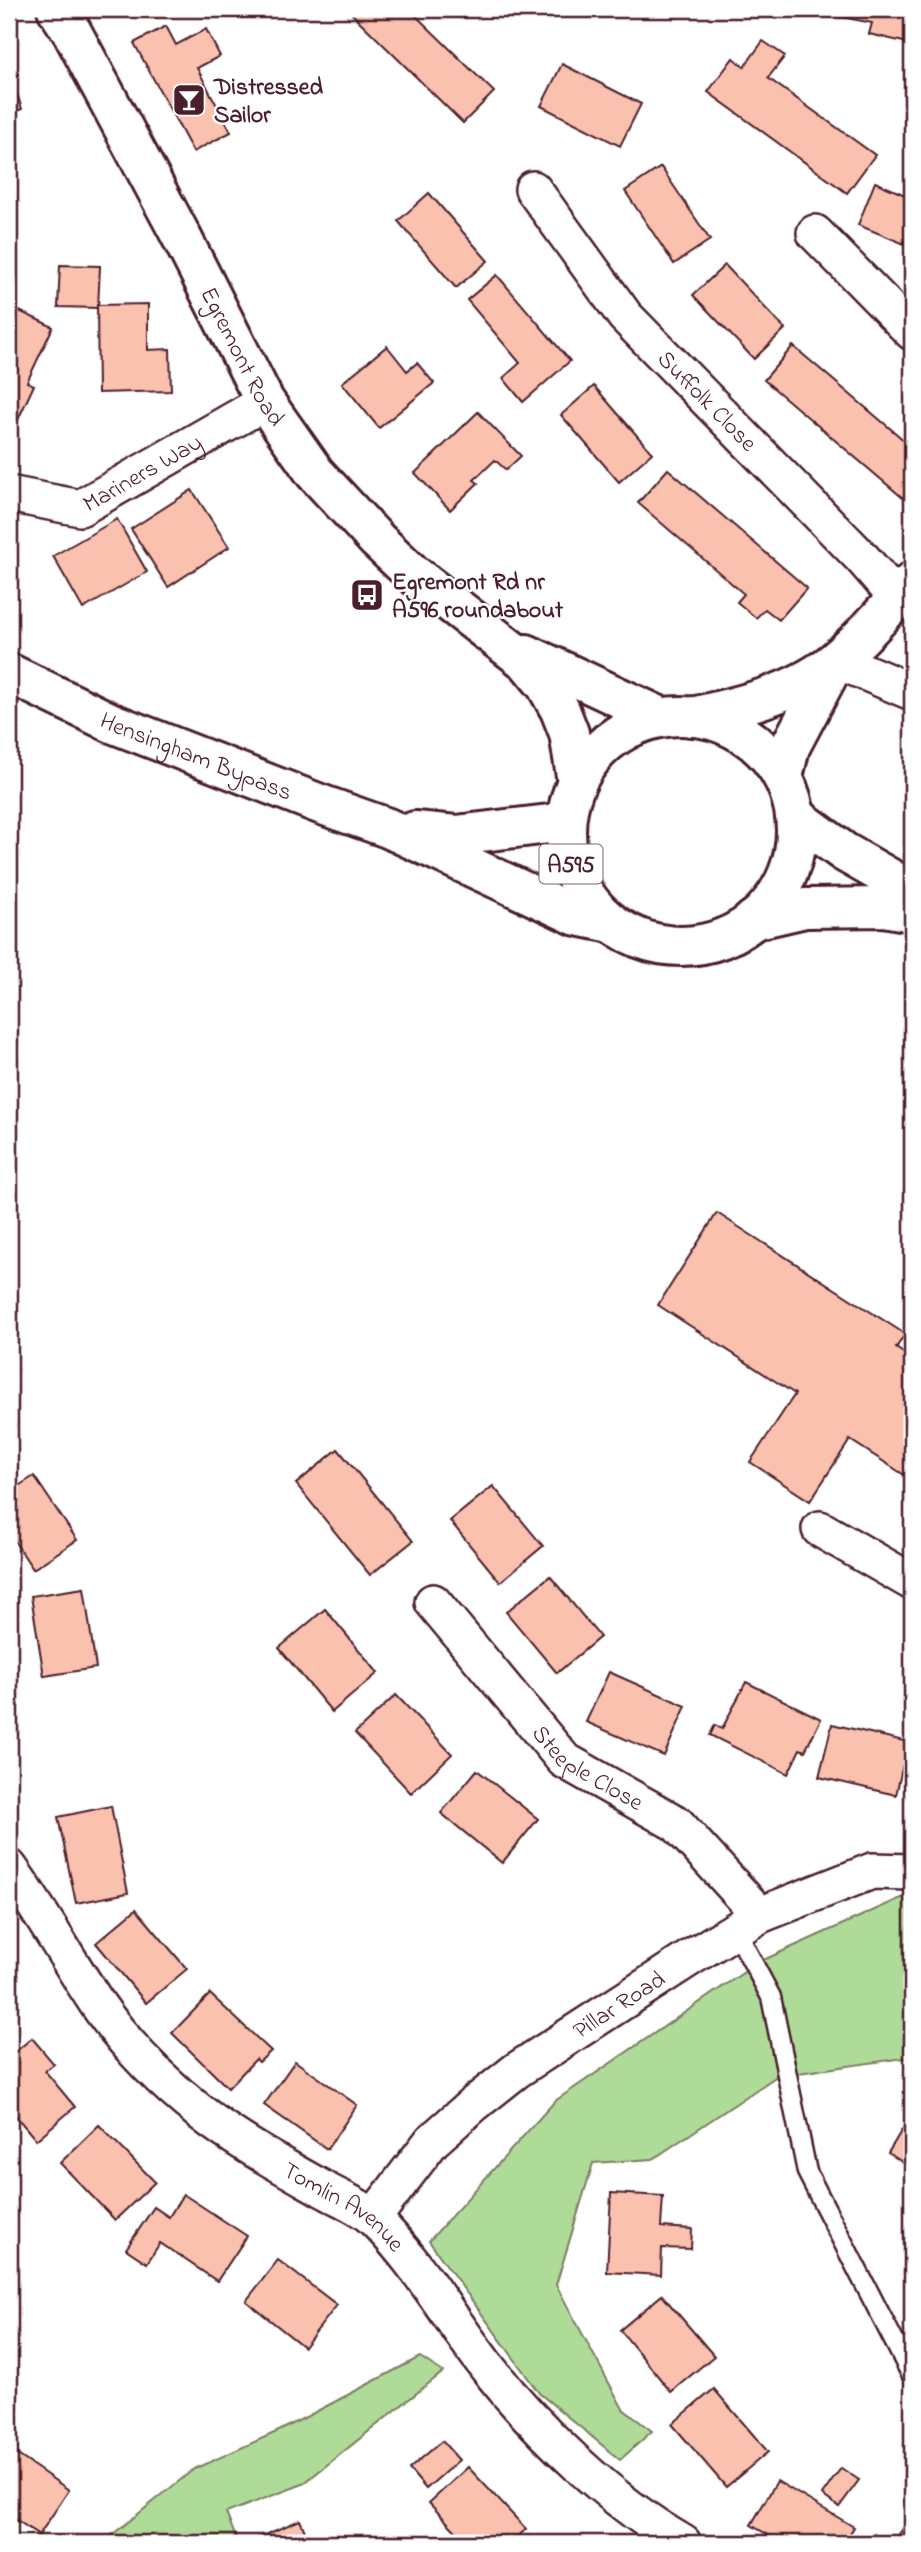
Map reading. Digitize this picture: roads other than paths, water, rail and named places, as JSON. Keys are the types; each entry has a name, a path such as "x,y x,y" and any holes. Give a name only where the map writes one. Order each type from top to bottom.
{"main road":[{"name":"Egremont Road","path":"57,9 72,32 167,211 265,402 315,473 377,540 413,574 505,644"},
{"path":"505,644 676,717 738,706 799,683 836,660 905,590"},
{"path":"505,644 527,662 546,685 560,710 569,733 577,782"},
{"path":"783,777 790,747 836,660"},
{"name":"Hensingham Bypass","path":"9,673 112,723 388,828 577,916 611,923"},
{"name":"A595","path":"676,717 714,720 744,735 770,758 783,777 795,816 795,845 788,873 779,891 753,920 715,941 672,946 650,942 611,923 595,907 581,888 572,868 567,846 566,822 577,782 588,763 603,746 640,723 676,717"},
{"path":"795,816 844,852 912,891"},
{"name":"Hensingham Bypass","path":"388,828 456,835 566,822"},
{"name":"A595","path":"753,920 805,908 884,908 912,912"}],"street":[{"name":"Suffolk Close","path":"533,189 625,316 862,558 905,590"},
{"path":"815,233 912,331"},
{"name":"Mariners Way","path":"9,494 80,508 265,402"},
{"path":"836,660 912,692"},
{"path":"820,1530 912,1582"},
{"name":"Steeple Close","path":"433,1602 564,1760 677,1824 748,1923"},
{"name":"Tomlin Avenue","path":"9,1867 28,1892 99,2007 142,2059 200,2112 269,2158 373,2218 418,2270 489,2369 538,2426 603,2484 662,2531 683,2543"},
{"name":"Pillar Road","path":"373,2218 432,2141 474,2104 517,2070 693,1956 748,1923 872,1871 912,1872"}],"lane":[{"path":"748,1923 771,1997 807,2172 912,2376"}],"place":[{"name":"Distressed Sailor","path":"189,100"},
{"name":"Egremont Rd nr A596 roundabout","path":"367,595"}]}
